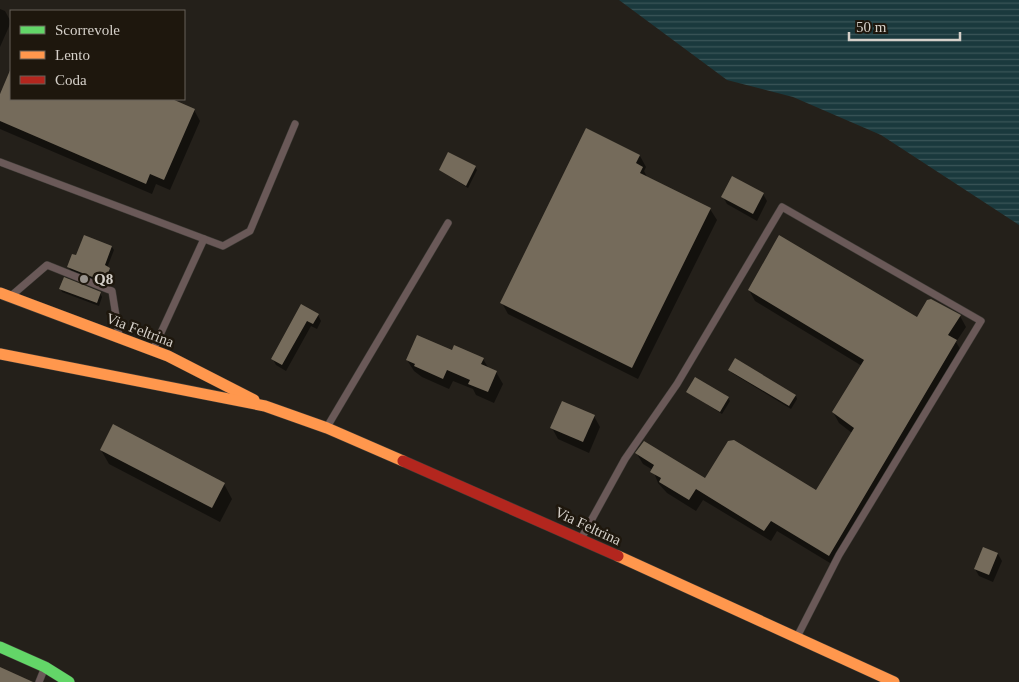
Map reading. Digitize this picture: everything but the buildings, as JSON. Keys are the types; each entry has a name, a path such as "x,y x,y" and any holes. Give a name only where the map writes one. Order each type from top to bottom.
{"main road":[{"name":"Via Feltrina","path":"5,295 153,350 265,406 326,428 580,539 894,682"},
{"name":"Via Feltrina","path":"0,354 265,406"},
{"path":"0,646 45,667 69,682"}],"lane":[{"path":"0,162 223,246 250,231 295,124"},
{"path":"580,539 625,459 677,384 782,207 981,321 839,555 796,638"},
{"path":"326,428 448,223"},
{"path":"153,350 204,240"},
{"path":"5,295 47,265 112,291 119,338"},
{"path":"39,682 45,667"}],"water":[{"path":"619,0 1019,0 1019,225 881,135 793,97 727,80"}],"traffic: fast":[{"path":"0,647 45,667 69,682"}],"traffic: slow":[{"path":"0,293 168,356 254,400"},
{"path":"0,354 265,406 327,428 403,461"},
{"path":"618,556 894,682"}],"traffic: jam":[{"path":"403,461 618,556"}],"place":[{"name":"Q8","path":"84,279"}]}
